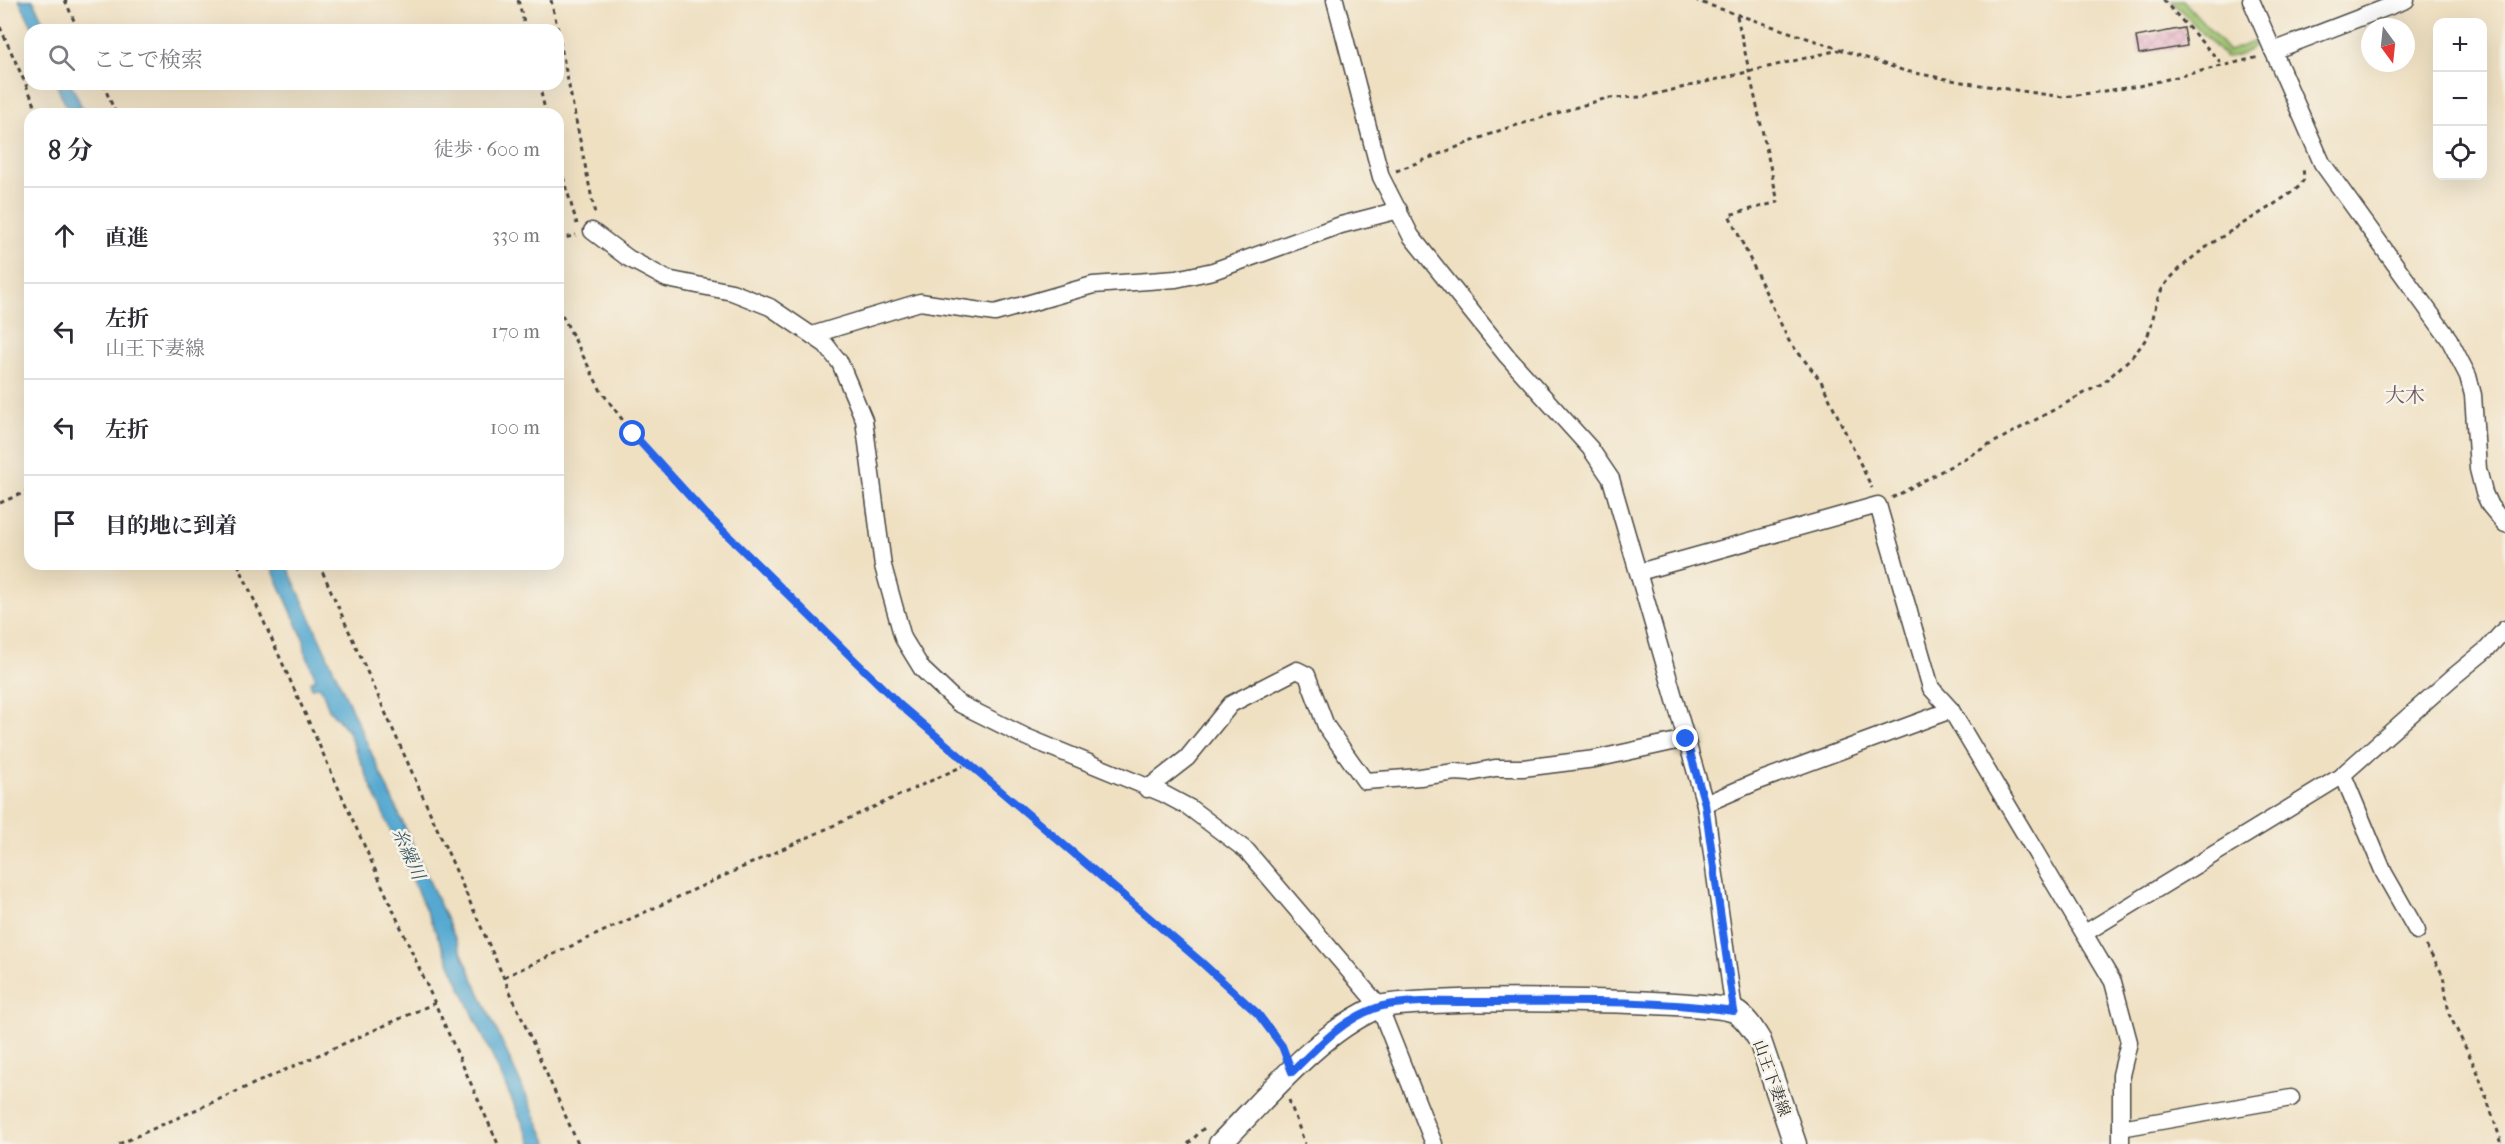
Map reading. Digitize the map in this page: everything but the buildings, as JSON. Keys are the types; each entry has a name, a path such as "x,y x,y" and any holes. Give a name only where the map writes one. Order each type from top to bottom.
{"main road":[{"path":"1220,1144 1287,1076 1334,1033 1353,1019 1379,1006 1437,1002 1575,1002 1686,1004 1734,1011"},
{"name":"山王下妻線","path":"1734,1011 1752,1026 1761,1041 1795,1144"}],"street":[{"path":"1335,0 1381,177 1411,236 1507,356 1590,448 1611,479 1705,804 1734,1011"},
{"path":"2250,0 2266,54 2322,163 2449,339 2468,376 2473,395 2475,441 2484,493 2490,506 2505,524"},
{"path":"2266,54 2406,0"},
{"path":"812,334 920,302 995,313 1093,285 1176,279 1213,271 1341,225 1399,210"},
{"path":"592,231 628,258 666,279 732,292 770,307 826,345 840,363 864,420 884,566 903,638 922,669 958,703 1026,737 1146,789 1162,793 1190,808 1247,851 1379,1006 1434,1144"},
{"path":"1639,572 1878,505 1930,688 1951,710 2113,982 2129,1042 2121,1075 2121,1136 2291,1098"},
{"path":"2085,933 2340,777 2452,677 2487,650 2505,629"},
{"path":"1146,789 1187,758 1231,704 1297,670 1307,675 1326,726 1365,781 1455,772 1470,773 1496,768 1523,768 1595,759 1686,739"},
{"path":"1705,804 1756,782 1951,710"},
{"path":"2340,777 2346,782 2384,873 2417,931"}],"path":[{"path":"65,0 75,24"},
{"path":"519,0 525,24"},
{"path":"551,0 556,24"},
{"path":"1694,0 1905,71 2063,98 2139,86 2266,54 2263,67"},
{"path":"2163,0 2224,66"},
{"path":"1737,16 1778,202 1729,215 1789,342 1821,381 1875,494 1878,505 2103,383 2142,343 2149,332 2156,299 2171,278 2188,262 2237,227 2300,186 2304,179 2302,159"},
{"path":"0,27 24,81"},
{"path":"1381,177 1501,130 1607,98 1643,97 1841,50"},
{"path":"564,60 595,209 592,231"},
{"path":"28,90 36,108"},
{"path":"106,90 113,108"},
{"path":"540,90 545,108"},
{"path":"564,180 580,234 564,238"},
{"path":"564,318 608,401 645,450 676,484 900,705 1200,961 1258,1014 1282,1046 1287,1076 1305,1144"},
{"path":"0,503 24,493"},
{"path":"241,570 498,1144"},
{"path":"322,570 578,1144"},
{"path":"504,977 963,766"},
{"path":"2417,931 2443,975 2449,1014 2478,1073 2502,1144"},
{"path":"119,1144 435,1003"}],"green space":[{"path":"2171,0 2183,0 2229,51 2258,40 2244,53 2225,57"}],"water":[{"path":"19,0 33,0 44,24 31,24"},
{"path":"59,90 74,90 82,108 67,108"},
{"name":"糸繰川","path":"273,570 289,570 548,1144 532,1144 347,730 329,709 321,688 319,686 312,688 310,682 316,679 305,651 304,640"}],"district":[{"name":"大木","path":"2405,395"}],"route":[{"path":"633,434 676,484 900,705 1002,790 1258,1014 1271,1028 1282,1046 1292,1072 1314,1049 1334,1033 1353,1019 1379,1006 1437,1002 1575,1002 1686,1004 1734,1011 1705,804 1686,739"}]}
